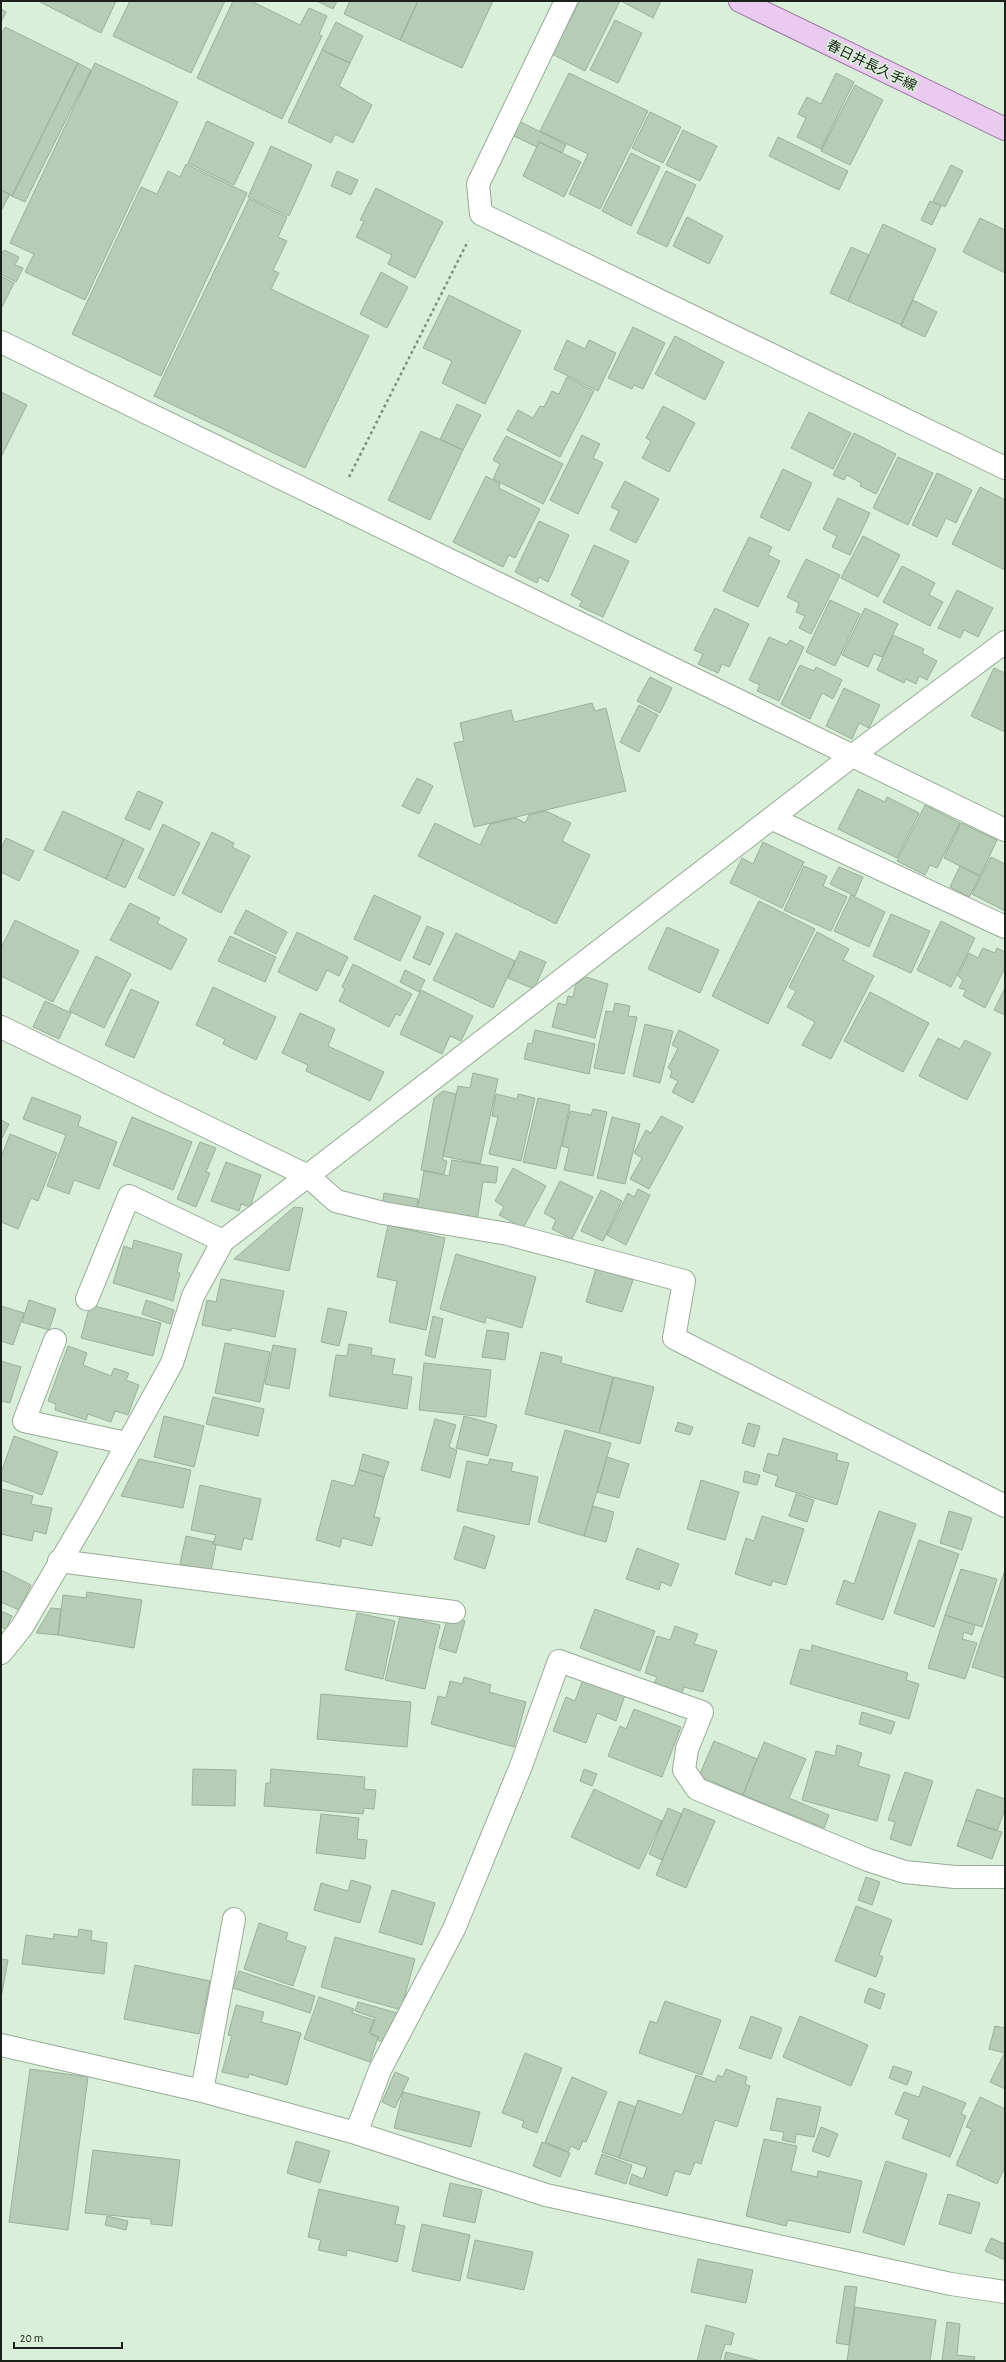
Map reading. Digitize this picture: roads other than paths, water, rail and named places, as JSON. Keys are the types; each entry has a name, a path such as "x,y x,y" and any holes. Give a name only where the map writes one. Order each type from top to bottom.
{"main road":[{"name":"春日井長久手線","path":"740,1 1005,129"}],"street":[{"path":"566,1 478,184 481,214 1005,468"},
{"path":"1,342 336,503 1005,830"},
{"path":"1,1654 22,1627 59,1561 89,1513 126,1443 172,1363 193,1296 223,1241 852,756 1005,642"},
{"path":"772,819 1005,927"},
{"path":"1,1027 308,1176 336,1200 383,1213 508,1234 684,1281 674,1338 1005,1506"},
{"path":"87,1299 129,1196 223,1241"},
{"path":"55,1340 24,1421 126,1443"},
{"path":"59,1561 454,1612"},
{"path":"356,2133 380,2070 454,1929 521,1766 559,1661 702,1712 687,1749 684,1770 697,1789 868,1860 905,1872 955,1877 1005,1877"},
{"path":"202,2091 234,1919"},
{"path":"1,2045 202,2091 356,2133 546,2196 951,2284 1005,2292"}]}
